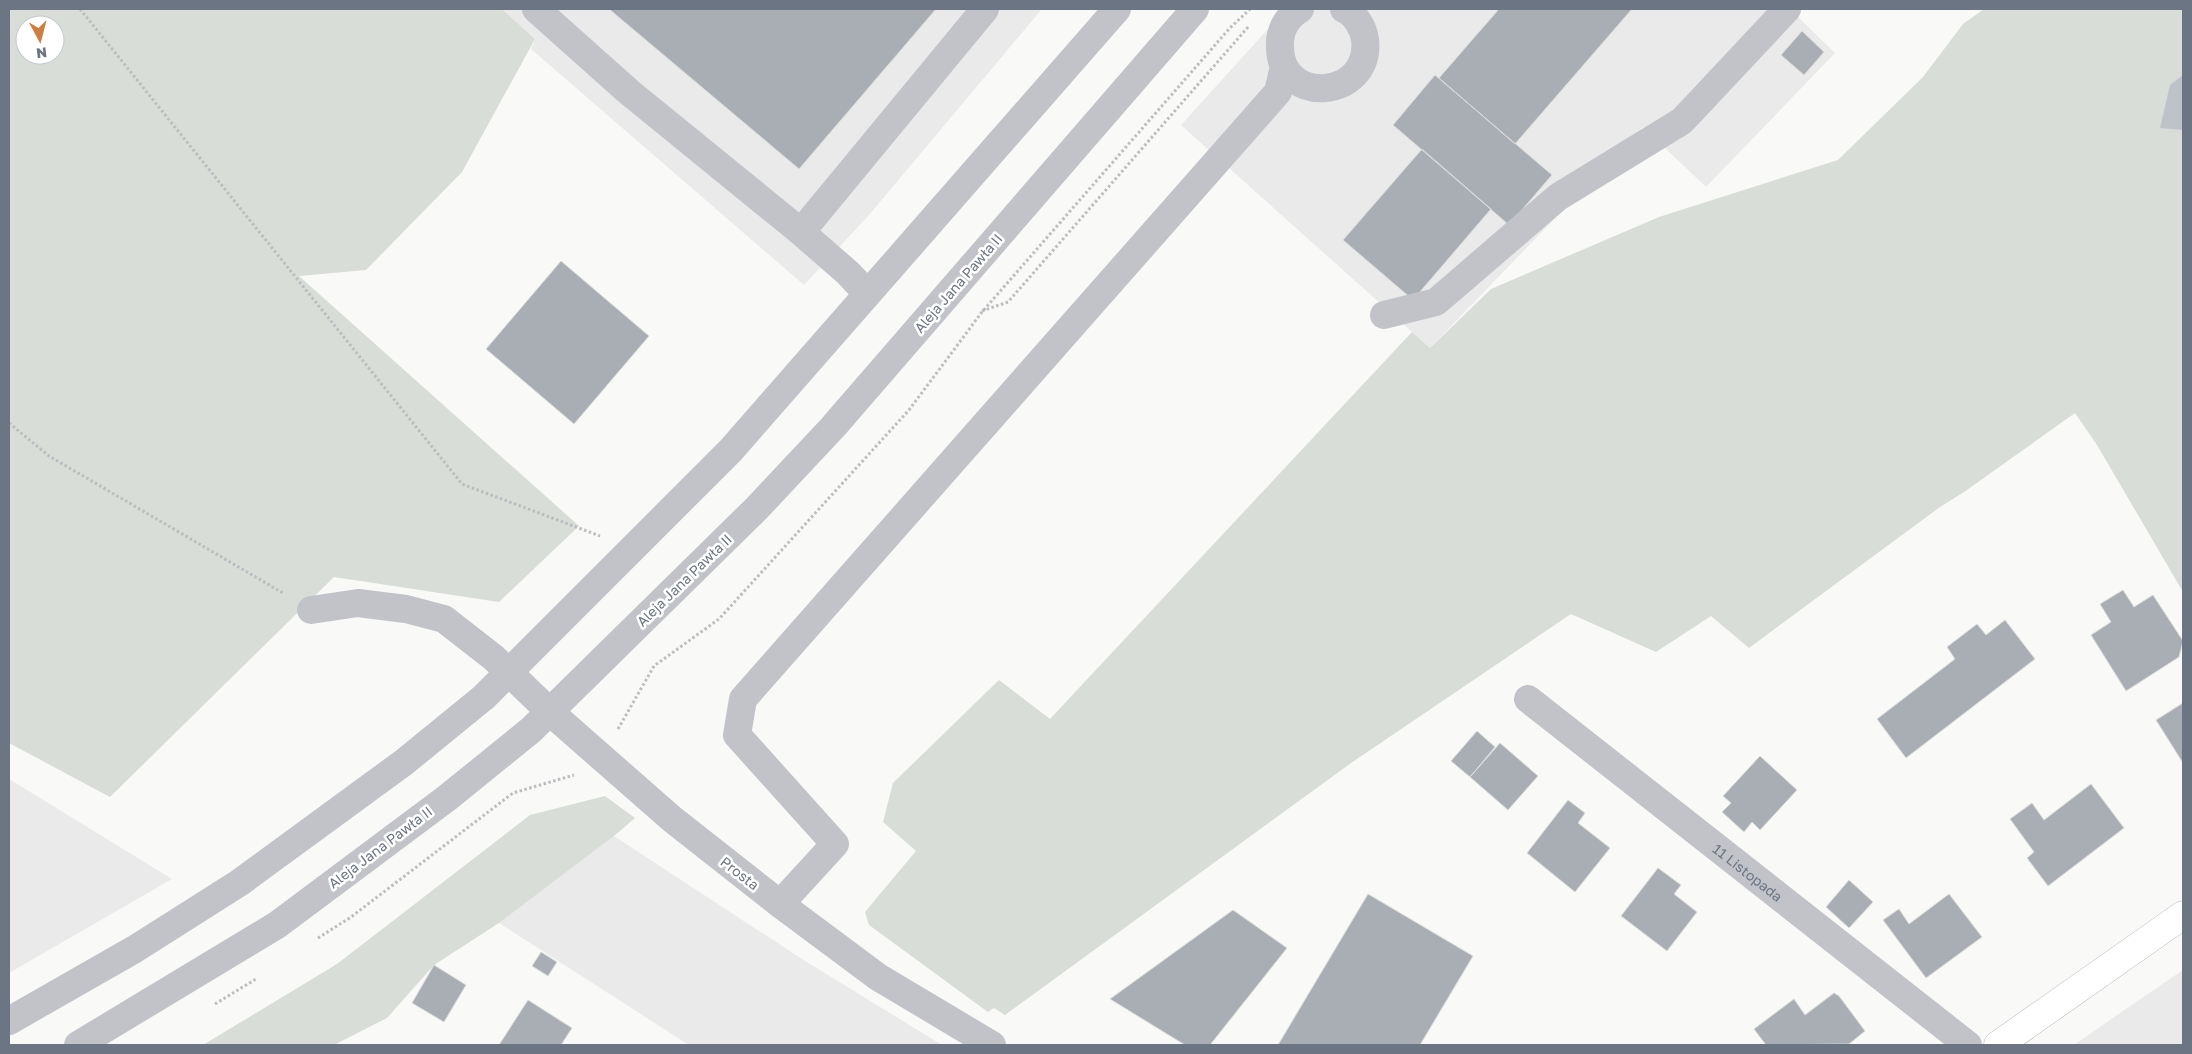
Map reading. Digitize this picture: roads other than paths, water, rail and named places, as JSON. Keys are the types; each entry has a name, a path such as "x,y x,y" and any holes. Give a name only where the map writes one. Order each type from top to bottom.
{"main road":[{"path":"1998,1045 2183,914"}],"street":[{"path":"536,9 629,92 801,232 848,273 867,293"},
{"path":"801,232 985,9"},
{"path":"9,1020 135,949 239,883 402,764 510,672 730,450 1117,9"},
{"name":"Aleja Jana Pawła II","path":"78,1045 277,925 447,798 531,730 757,508 834,427 1195,9"},
{"path":"1300,9 1294,12 1285,24 1279,38 1280,53 1284,67 1293,78 1305,86 1318,89 1332,88 1345,83 1356,74 1363,62 1366,48 1364,34 1358,22 1348,10"},
{"path":"1384,315 1436,302 1558,197 1682,121 1787,9"},
{"path":"780,904 834,844 737,735 743,699 1278,92 1284,67"},
{"name":"Prosta","path":"311,610 358,603 406,610 444,619 510,672 550,712 672,819 780,904 878,977 992,1045"},
{"name":"11 Listopada","path":"1528,699 1968,1045"}]}
